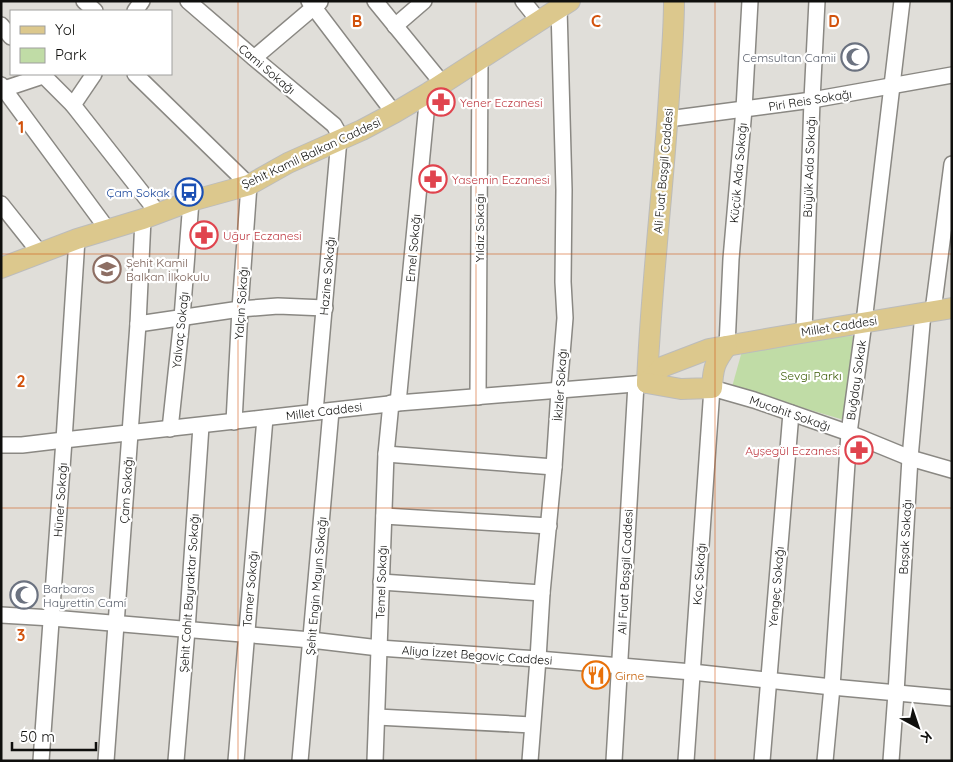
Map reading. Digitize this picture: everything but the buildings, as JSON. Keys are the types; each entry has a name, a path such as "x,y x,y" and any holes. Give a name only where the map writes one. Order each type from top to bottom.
{"main road":[{"name":"Şehit Kamil Balkan Caddesi","path":"1,268 77,239 250,185 288,163 362,130 394,113 564,5"},
{"name":"Ali Fuat Başgil Caddesi","path":"642,383 650,338 675,7"},
{"name":"Millet Caddesi","path":"642,383 662,367 709,349 936,311"},
{"path":"650,338 656,350 670,364"},
{"path":"712,380 716,362 727,346"},
{"path":"698,353 709,364 712,380"},
{"path":"642,383 681,389 712,380"}],"street":[{"path":"84,1 94,10"},
{"name":"Cami Sokağı","path":"188,1 334,125 339,139"},
{"path":"374,1 395,26 435,88"},
{"path":"395,26 424,1"},
{"path":"523,1 539,21"},
{"name":"Küçük Ada Sokağı","path":"727,346 730,259 744,109 750,1"},
{"name":"Büyük Ada Sokağı","path":"804,332 817,1"},
{"name":"Buğday Sokak","path":"825,761 832,687 849,433 902,1"},
{"path":"254,58 314,3 394,113"},
{"name":"İkizler Sokağı","path":"530,761 565,315 563,282 564,5"},
{"path":"1,25 10,36"},
{"name":"Yıldız Sokağı","path":"478,397 480,59"},
{"path":"108,230 2,88 42,75 73,104 151,216"},
{"path":"73,104 93,75"},
{"path":"135,75 250,185"},
{"name":"Piri Reis Sokağı","path":"668,119 812,100 952,75"},
{"name":"Emel Sokağı","path":"395,403 435,88"},
{"name":"Hazine Sokağı","path":"315,412 339,139"},
{"name":"Başak Sokağı","path":"891,761 910,458 936,311 952,164"},
{"name":"Yalçın Sokağı","path":"234,422 240,309 250,185"},
{"name":"Yalvaç Sokağı","path":"170,429 182,318 191,202"},
{"path":"1,204 40,253"},
{"name":"Çam Sokağı","path":"106,761 138,324 151,216"},
{"name":"Hüner Sokağı","path":"41,761 77,239"},
{"path":"138,324 240,309 278,306 325,308"},
{"name":"Mucahit Sokağı","path":"712,380 754,400 849,433 910,458 952,470"},
{"name":"Koç Sokağı","path":"686,761 712,380"},
{"name":"Millet Caddesi","path":"1,445 201,426 395,403 642,383"},
{"name":"Ali Fuat Başgil Caddesi","path":"614,761 642,383"},
{"name":"Temel Sokağı","path":"375,761 386,454 395,403"},
{"name":"Şehit Engin Mayın Sokağı","path":"300,761 331,411"},
{"name":"Yengeç Sokağı","path":"762,761 791,413"},
{"name":"Tamer Sokağı","path":"236,761 264,418"},
{"name":"Şehit Cahit Bayraktar Sokağı","path":"176,761 201,426"},
{"path":"386,454 554,467"},
{"path":"384,516 549,526"},
{"path":"381,582 542,593"},
{"name":"Aliya İzzet Begoviç Caddesi","path":"1,615 311,640 378,648 692,672 952,698"},
{"path":"377,717 532,725"}],"green space":[{"name":"Sevgi Parkı","path":"853,336 844,420 732,387 742,351 827,337"}],"place":[{"name":"Cemsultan Camii","path":"855,57"},
{"name":"Yener Eczanesi","path":"441,102"},
{"name":"Yasemin Eczanesi","path":"433,179"},
{"name":"Çam Sokak","path":"189,192"},
{"name":"Uğur Eczanesi","path":"204,235"},
{"name":"Şehit Kamil Balkan İlkokulu","path":"107,269"},
{"name":"Ayşegül Eczanesi","path":"859,450"},
{"name":"Barbaros Hayrettin Cami","path":"24,595"},
{"name":"Girne","path":"596,675"}]}
